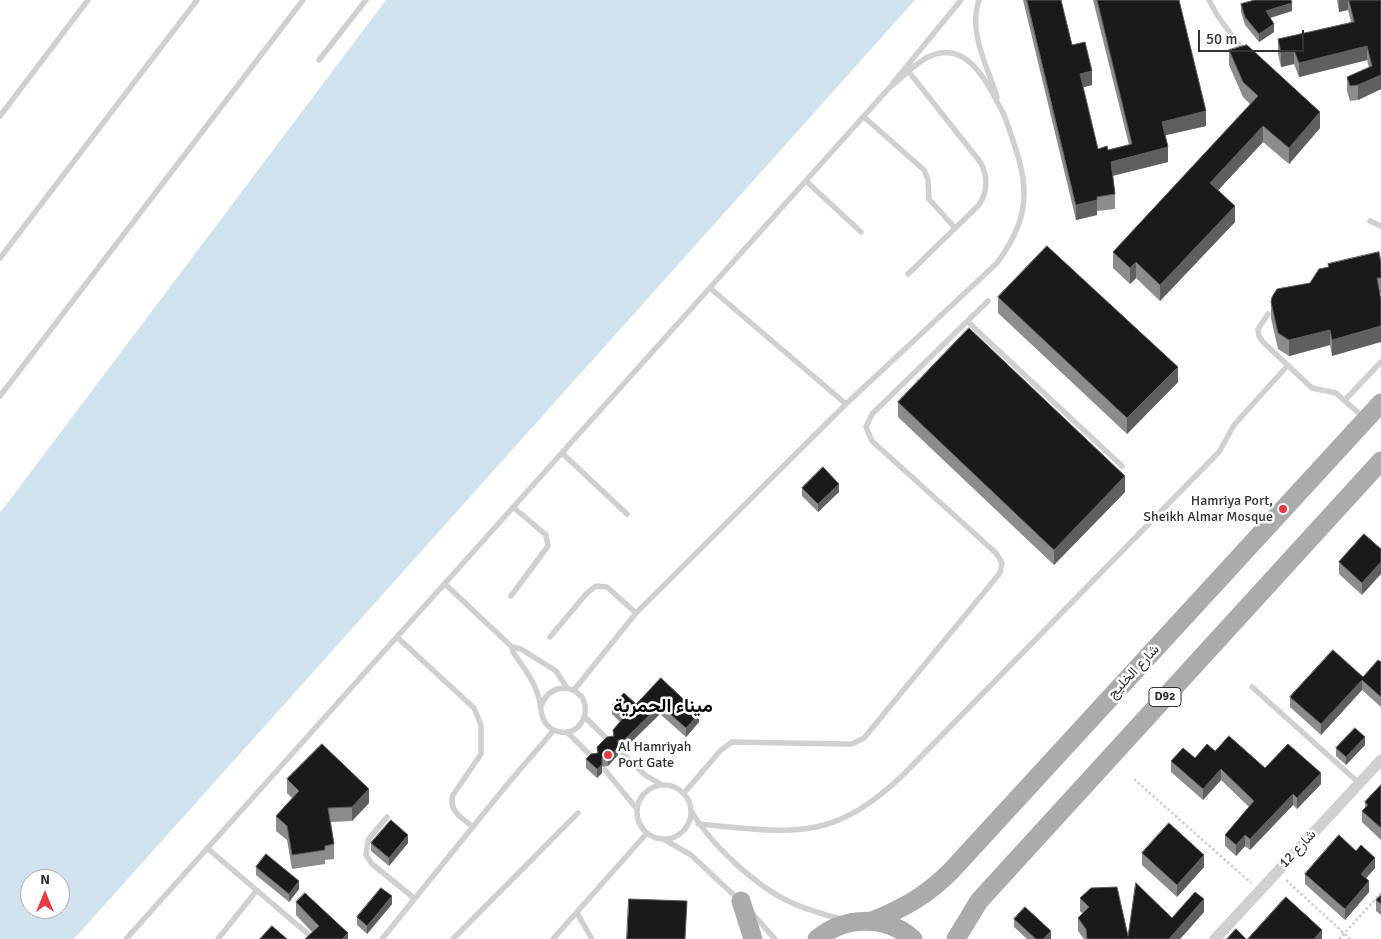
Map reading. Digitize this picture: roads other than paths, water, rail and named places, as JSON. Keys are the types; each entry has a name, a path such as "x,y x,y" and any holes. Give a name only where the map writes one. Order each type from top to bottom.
{"main road":[{"name":"شارع الخليج","path":"872,921 908,906 938,885 1381,404"},
{"name":"D92","path":"956,939 968,916 979,902 1381,461"},
{"path":"741,902 753,939"},
{"path":"817,939 831,929 850,922 872,921 899,929 913,939"}],"street":[{"name":"شارع 12","path":"1214,939 1381,760"}],"lane":[{"path":"0,116 88,0"},
{"path":"0,258 197,0"},
{"path":"0,396 303,0"},
{"path":"319,60 366,0"},
{"path":"890,88 901,70 961,0"},
{"path":"541,706 548,693 554,690 570,689 636,613 846,404 997,263 1010,246 1019,226 1024,204 1025,182 1021,161 976,34 974,23 979,0"},
{"path":"1209,0 1217,15 1252,60"},
{"path":"126,939 890,88 930,56 942,53 954,54 966,58 976,66 983,75 1004,115"},
{"path":"908,274 979,205 984,197 987,180 982,163 909,72"},
{"path":"864,116 924,170 928,179 929,198 955,228"},
{"path":"806,181 860,232"},
{"path":"1370,222 1381,226"},
{"path":"710,288 846,404"},
{"path":"684,793 721,750 732,742 852,744 864,738 1000,573 1002,564 996,553 872,441 867,431 867,422 872,414 988,301"},
{"path":"1268,314 1258,329 1259,336 1312,388 1336,393 1366,421"},
{"path":"968,322 1122,466"},
{"path":"1345,400 1381,362"},
{"path":"698,824 786,831 817,828 834,824 879,796 910,768 1219,452 1234,425 1288,365"},
{"path":"562,453 627,514"},
{"path":"511,596 548,546 546,535 513,507"},
{"path":"445,584 512,647 514,654 534,683 544,720 554,730 567,732 578,727 585,717 584,701 570,689 556,672 521,648 512,647"},
{"path":"550,637 587,592 596,586 607,587 636,613"},
{"path":"397,637 466,700 478,716 483,734 481,754 452,799 456,813 472,826"},
{"path":"1252,687 1359,783"},
{"path":"585,717 610,742"},
{"path":"382,939 472,826 554,730"},
{"path":"567,732 594,759"},
{"path":"621,752 645,775 662,785 677,788 684,793 698,824 708,838 773,893 809,910 850,922"},
{"path":"605,770 637,808 639,822 647,833 663,839 691,855 759,919 775,939"},
{"path":"637,808 643,795 655,786 662,785"},
{"path":"663,839 671,839 683,832 688,826 692,812"},
{"path":"453,939 578,813"},
{"path":"387,817 368,840 366,855 372,864 414,898"},
{"path":"553,939 647,833"},
{"path":"207,848 314,939"},
{"path":"218,939 257,890"},
{"path":"577,913 592,939"}],"water":[{"path":"386,0 915,0 74,939 0,939 0,513"}],"place":[{"name":"Hamriya Port, Sheikh Almar Mosque","path":"1283,509"},
{"name":"Al Hamriyah Port Gate","path":"608,755"}],"district":[{"name":"ميناء الحمرية","path":"663,707"}]}
